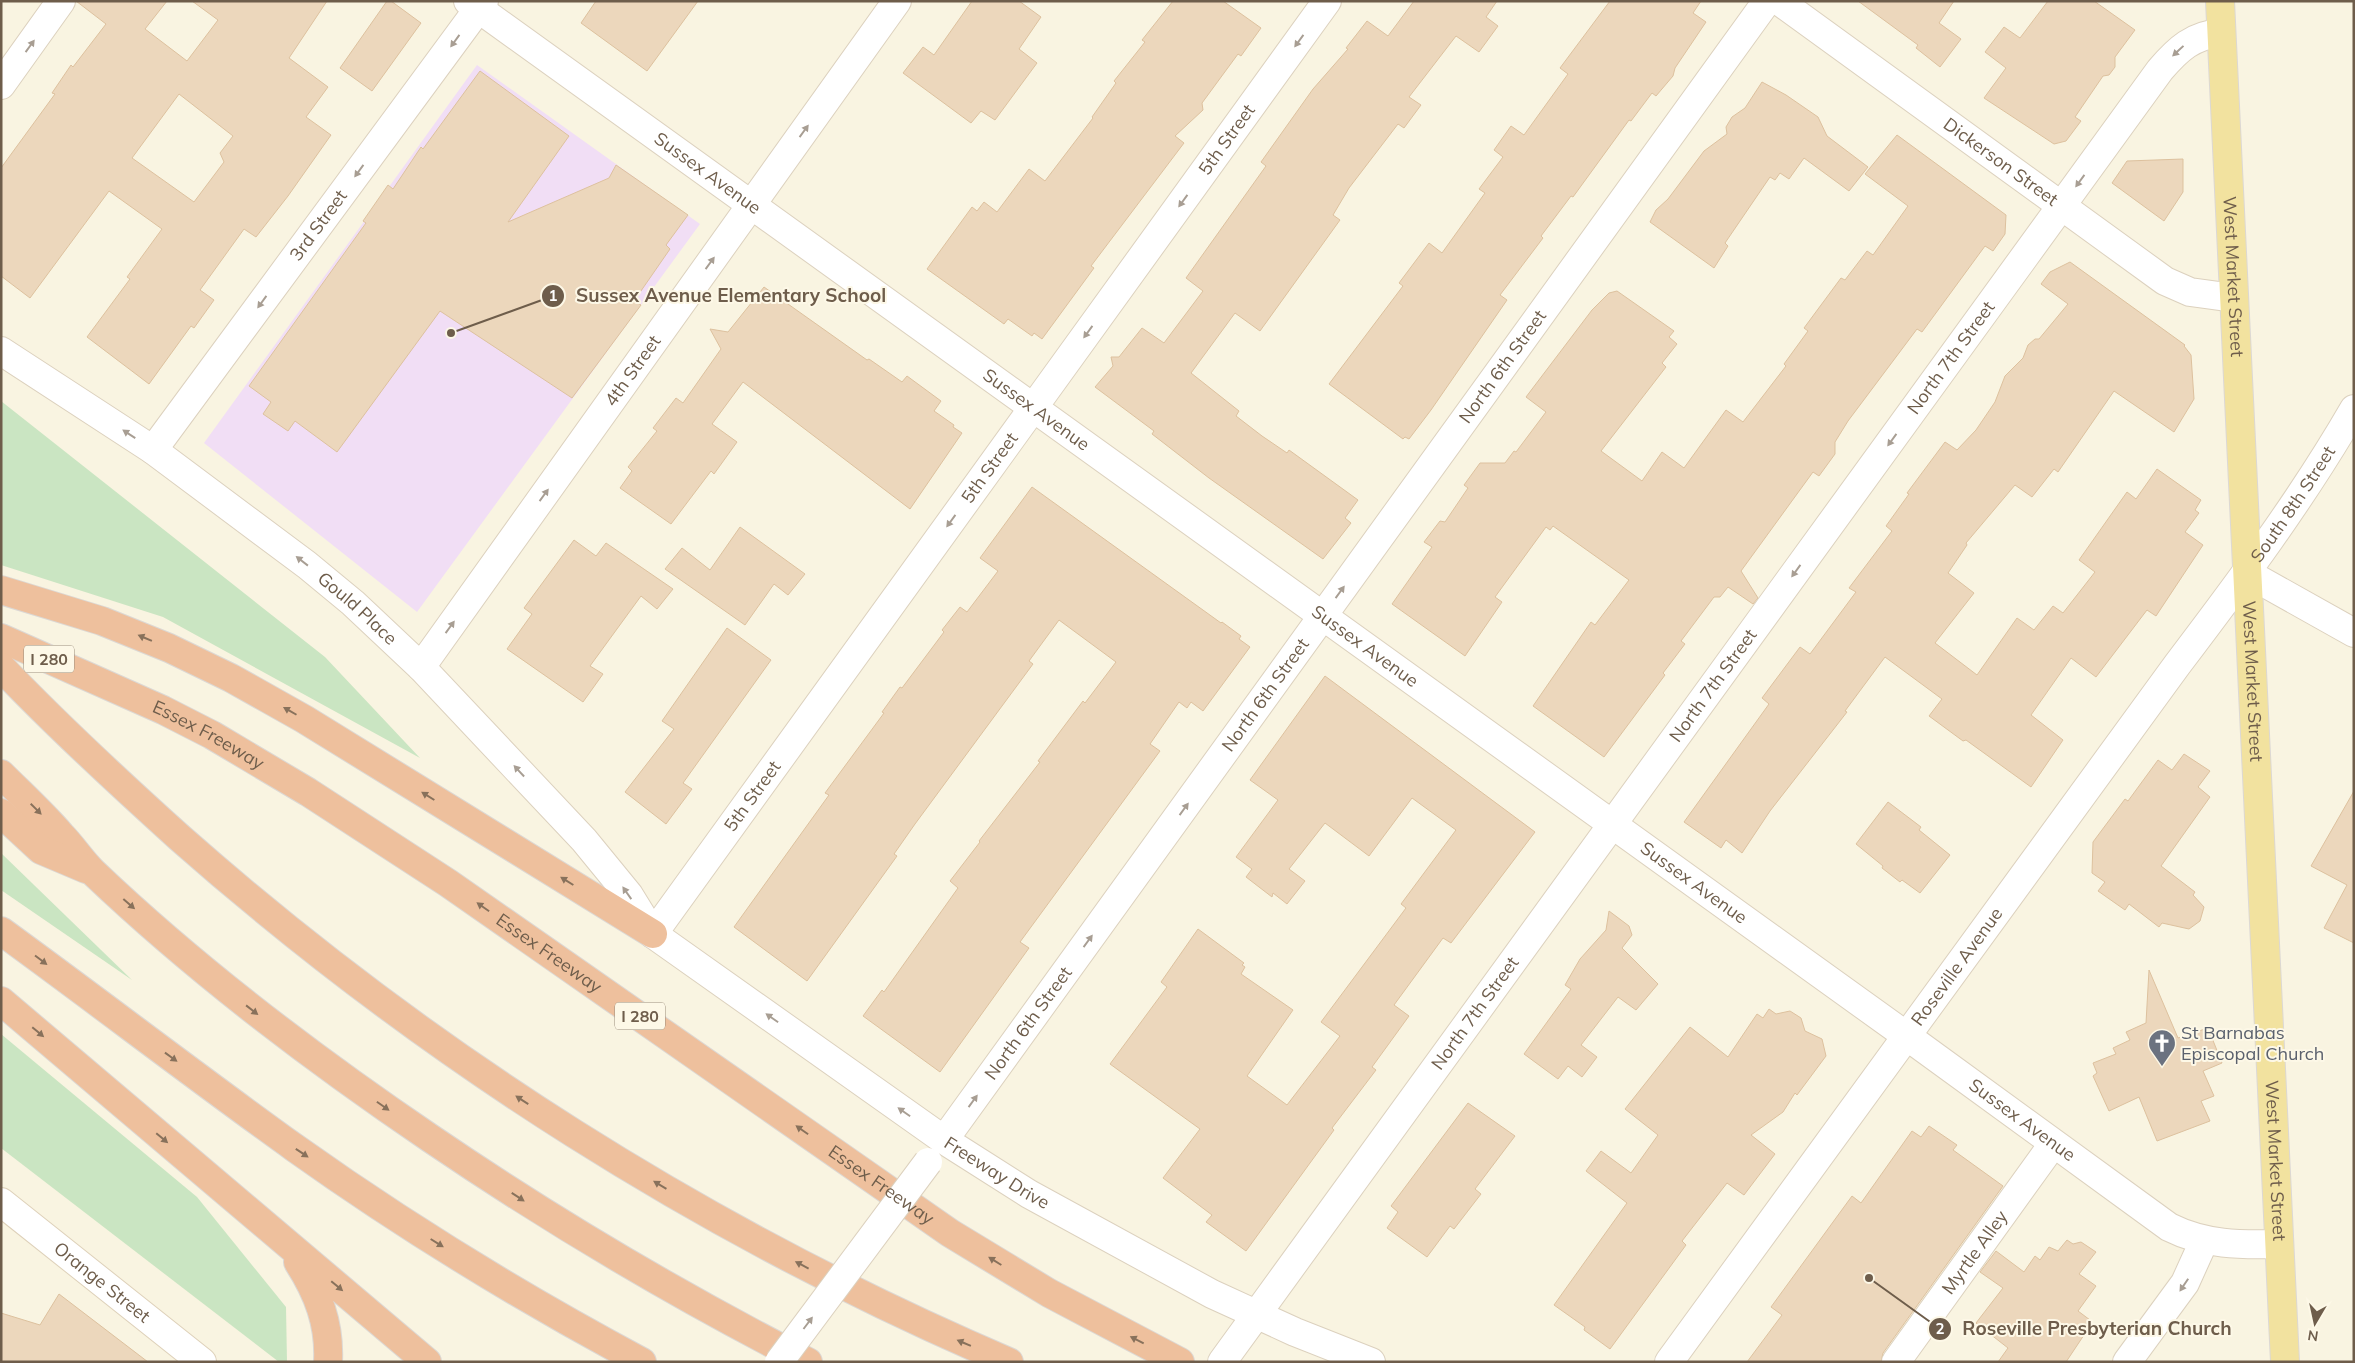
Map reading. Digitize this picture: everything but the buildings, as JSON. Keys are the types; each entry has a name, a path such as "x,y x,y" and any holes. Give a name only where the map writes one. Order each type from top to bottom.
{"highway":[{"path":"1,590 102,621 136,634 231,678 304,720 653,934"},
{"name":"Essex Freeway","path":"1,638 163,710 212,736 355,821 584,976 950,1233 1058,1298 1180,1362"},
{"path":"1,667 48,716 129,792 256,904 347,976 477,1070 630,1167 746,1235 864,1297 1009,1362"},
{"path":"1,774 60,833 92,872 248,1006 385,1108 518,1198 614,1257 808,1362"},
{"path":"1,814 41,850 92,872"},
{"path":"1,931 296,1148 390,1213 524,1296 642,1362"},
{"path":"1,1001 427,1362"},
{"path":"273,1232 296,1258 318,1296 327,1333 328,1362"}],"main road":[{"name":"West Market Street","path":"2220,1 2285,1362"}],"street":[{"path":"1,85 61,1"},
{"name":"4th Street","path":"421,667 897,1"},
{"name":"5th Street","path":"653,934 1327,1"},
{"name":"North 6th Street","path":"779,1362 944,1140 1767,1"},
{"name":"Dickerson Street","path":"1779,1 2165,280 2190,292 2234,298"},
{"name":"Sussex Avenue","path":"477,4 751,205 1908,1037 2169,1227 2204,1241 2233,1244 2278,1244"},
{"name":"3rd Street","path":"153,450 477,4"},
{"name":"North 7th Street","path":"1228,1354 1255,1314 2172,56 2196,38 2221,33"},
{"name":"Gould Place","path":"1,351 153,450 308,565 353,603 421,667 584,840 629,895 653,934"},
{"name":"South 8th Street","path":"2247,573 2328,454 2354,409"},
{"path":"2247,573 2354,633"},
{"name":"Roseville Avenue","path":"1669,1362 1908,1037 2176,665 2247,573"},
{"name":"Freeway Drive","path":"653,934 944,1140 1029,1194 1165,1270 1255,1314 1371,1362"},
{"name":"Myrtle Alley","path":"1896,1362 2053,1144"},
{"name":"Orange Street","path":"4,1210 202,1362"},
{"path":"2127,1362 2185,1283 2204,1241"}],"shaded area":[{"path":"477,65 700,224 417,612 204,443"}],"green space":[{"path":"1,401 325,657 420,758 163,617 1,565"},
{"path":"1,853 132,980 1,890"},
{"path":"1,1034 197,1197 286,1307 287,1362 279,1362 1,1148"}],"place":[{"name":"Sussex Avenue Elementary School","path":"451,333"},
{"name":"St Barnabas Episcopal Church","path":"2162,1067"},
{"name":"Roseville Presbyterian Church","path":"1869,1278"}]}
